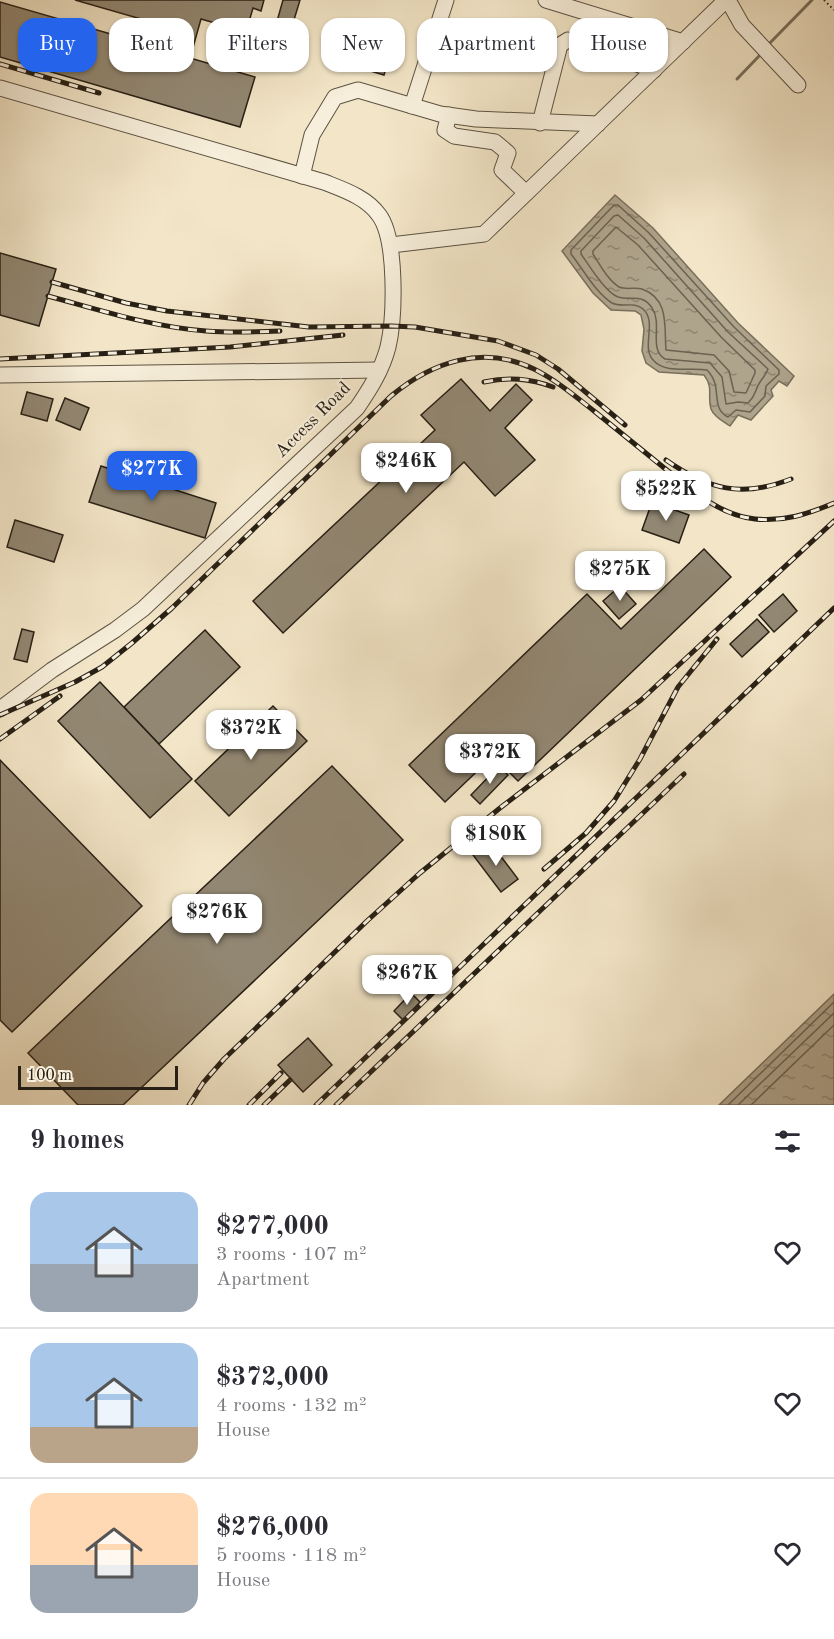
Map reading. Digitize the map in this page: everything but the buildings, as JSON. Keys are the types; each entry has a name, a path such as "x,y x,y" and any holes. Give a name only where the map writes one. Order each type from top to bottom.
{"lane":[{"path":"412,106 446,0"},
{"path":"546,0 683,42"},
{"path":"668,56 727,0 742,25 798,85"},
{"path":"540,123 560,45 569,40"},
{"path":"391,245 484,234 651,72"},
{"name":"Access Road","path":"0,88 302,176 359,196 380,215 391,245 393,299 388,347 374,384 357,408 143,609 115,630 52,670 0,709"},
{"path":"302,176 312,135 335,97 358,90 412,106 476,119 598,124"},
{"path":"449,115 445,130 454,136 495,142 508,153 502,170 526,193"},
{"path":"0,375 379,370"}],"path":[{"path":"824,0 834,10"}],"water":[{"path":"615,195 653,228 738,323 794,376 787,386 779,381 771,390 773,396 751,420 738,415 730,426 717,417 711,409 710,388 704,375 659,372 646,363 642,351 644,329 641,315 635,311 611,310 593,293 562,251"},
{"path":"834,994 834,1105 719,1105"}],"waterway":[{"path":"767,46 812,0"},
{"path":"737,79 761,54"}],"railway":[{"path":"0,64 99,93"},
{"path":"52,282 126,303 167,311 309,327 415,327 498,341 536,355 558,369 625,425"},
{"path":"48,296 166,326 225,332 280,331"},
{"path":"0,359 230,347 343,335"},
{"path":"0,715 75,682 102,667 172,608 391,396 423,374 459,360 496,358 515,362 542,373 558,383 698,494 730,513 766,520 805,514 834,503"},
{"path":"484,382 519,379 553,387"},
{"path":"666,460 697,478 726,488 757,488 791,479"},
{"path":"189,1105 203,1083 224,1059 368,920 420,873 500,808 641,700 834,521"},
{"path":"316,1105 834,608"},
{"path":"544,869 586,833 614,801 640,759 678,687 717,639"},
{"path":"0,739 60,696"},
{"path":"336,1105 684,774"},
{"path":"249,1105 281,1073"},
{"path":"264,1105 290,1080"}]}
